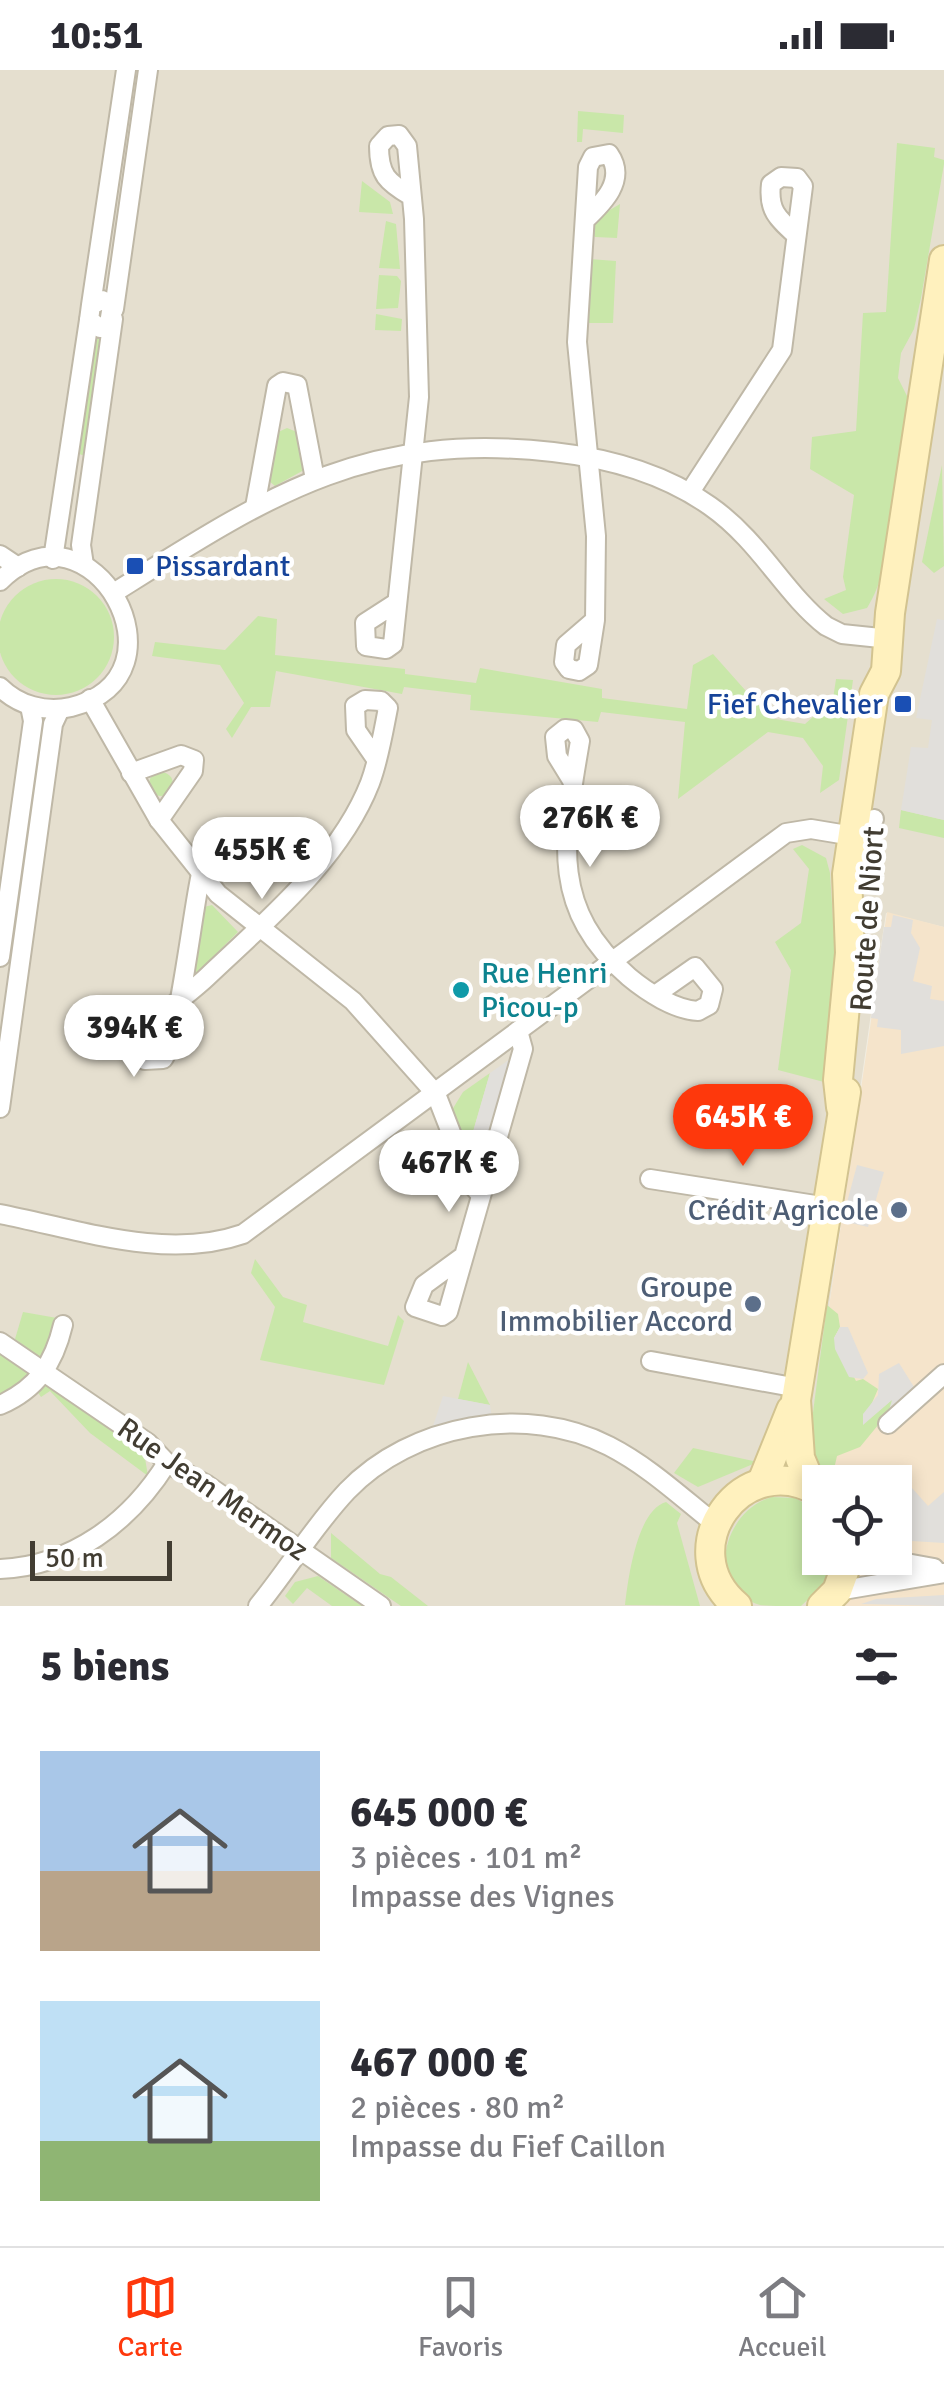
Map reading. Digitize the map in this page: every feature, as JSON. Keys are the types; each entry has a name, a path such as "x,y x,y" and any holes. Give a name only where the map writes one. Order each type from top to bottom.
{"main road":[{"name":"Route de Niort","path":"803,1465 797,1394 841,1108 838,1080 850,952 847,874 865,837 874,694 886,671 890,613 929,378 944,260"},
{"name":"Route de Niort","path":"762,1482 797,1394"},
{"path":"729,1602 710,1558 714,1523 733,1498 762,1482 790,1481 802,1486"},
{"path":"830,1598 841,1575"}],"street":[{"path":"53,559 126,70"},
{"path":"84,565 81,545 148,70"},
{"path":"121,96 144,98"},
{"path":"396,604 416,450 420,335 411,196"},
{"path":"585,220 577,342 596,536 595,620"},
{"path":"690,492 782,350 788,331 796,235"},
{"path":"90,312 100,328 114,314"},
{"path":"255,507 277,386 284,382 297,385 315,479"},
{"path":"271,425 302,421"},
{"path":"115,592 255,507 315,479 416,450 516,448 588,456 690,492 735,524 826,626 842,634 890,640"},
{"path":"69,467 91,470"},
{"path":"0,555 18,567"},
{"path":"0,581 18,567 53,559 84,565 115,592 128,625 128,644 117,674 90,699 60,709 30,706 2,691"},
{"path":"90,699 159,820 201,874 258,929 354,1001 436,1094 471,1184 480,1194"},
{"path":"0,957 33,721 30,706"},
{"path":"0,1108 53,724 60,709"},
{"path":"131,774 180,755 194,760 193,772 159,820"},
{"path":"201,874 177,1004 258,929 342,833 370,782 376,758"},
{"path":"573,782 565,853 569,888 587,932 612,962 655,995"},
{"path":"0,1214 166,1245 218,1242 253,1228 786,833 802,828 865,837"},
{"path":"461,1258 523,1049 518,1031"},
{"path":"650,1179 828,1206"},
{"path":"0,1405 31,1388 46,1371 63,1325"},
{"name":"Rue Jean Mermoz","path":"0,1342 148,1443 167,1463 207,1485 381,1606"},
{"path":"651,1361 797,1394"},
{"path":"888,1424 944,1374"},
{"path":"258,1606 332,1508 371,1469 424,1440 479,1426 535,1426 587,1436 627,1456 714,1523"},
{"path":"0,1569 56,1558 102,1534 142,1497 167,1463"},
{"path":"912,1564 944,1571"},
{"path":"830,1598 944,1571"}],"shaded area":[{"path":"0,70 944,70 944,927 886,913 809,1443 815,1465 802,1465 802,1575 827,1575 840,1606 0,1606"},
{"path":"937,619 944,620 944,820 901,810 911,747 928,748 932,720 916,718"},
{"path":"887,912 944,927 944,1606 840,1606 853,1575 912,1575 912,1465 818,1465 809,1443"},
{"path":"893,915 913,920 911,933 920,948 913,981 932,986 930,999 944,1001 944,1046 901,1054 901,1030 877,1027 878,1019 871,1018 884,927 891,927"},
{"path":"510,1059 520,1059 488,1165 477,1165 468,1149 490,1073"},
{"path":"857,1165 884,1172 868,1227 842,1221"},
{"path":"840,1327 848,1327 868,1373 863,1379 849,1377 835,1349 834,1338"},
{"path":"899,1363 919,1395 888,1413 892,1400 863,1425 863,1414 878,1395 879,1374"},
{"path":"443,1396 490,1405 493,1425 436,1436 433,1426"},
{"path":"912,1488 928,1506 944,1492 944,1543 912,1541"},
{"path":"944,1595 944,1606 861,1604 876,1599"}],"green space":[{"path":"578,111 624,115 623,133 583,129 582,142 577,142"},
{"path":"897,143 935,148 934,157 944,160 944,164 914,329 901,353 898,378 909,400 884,565 867,608 843,614 824,599 846,590 843,577 854,495 810,469 812,437 856,431 863,313 886,312"},
{"path":"362,181 390,202 393,214 359,212"},
{"path":"620,204 617,238 595,237 590,231 593,220"},
{"path":"386,221 396,224 400,269 379,268"},
{"path":"589,259 616,261 613,323 587,323"},
{"path":"379,275 397,276 401,281 398,308 376,309"},
{"path":"376,314 402,319 401,331 375,330"},
{"path":"90,335 103,338 87,454 82,455 77,453"},
{"path":"287,428 297,432 304,470 275,486 269,481 276,433"},
{"path":"942,465 944,566 934,573 922,562"},
{"path":"45,580 67,580 88,589 104,605 113,626 113,648 104,669 88,685 67,694 45,694 24,685 8,669 -1,648 -1,626 8,605 24,589"},
{"path":"258,616 277,619 275,655 405,669 405,674 476,683 480,668 602,689 602,698 687,709 693,665 713,654 770,718 805,724 833,699 836,679 853,680 839,780 820,793 823,766 803,738 768,732 678,799 685,722 601,712 598,722 470,710 471,695 404,687 402,694 276,671 270,707 251,707 232,738 226,729 244,703 220,665 152,656 155,642 225,650"},
{"path":"161,772 170,775 170,793 161,796 152,793 149,784 152,775"},
{"path":"901,810 944,820 944,838 899,828"},
{"path":"802,845 826,858 830,873 836,967 824,1082 778,1070 791,970 775,942 801,923 809,869 793,849"},
{"path":"212,905 238,932 195,975 204,907"},
{"path":"490,1073 468,1149 452,1110 463,1092"},
{"path":"255,1259 283,1297 307,1305 303,1322 388,1346 398,1315 404,1321 384,1385 260,1360 275,1307 251,1273"},
{"path":"827,1305 838,1314 840,1327 834,1338 856,1381 863,1379 878,1389 863,1424 894,1398 888,1413 860,1447 837,1456 835,1465 819,1465 809,1443"},
{"path":"23,1312 57,1318 44,1360 15,1339"},
{"path":"6,1351 34,1373 0,1397 0,1355"},
{"path":"468,1362 490,1405 458,1399"},
{"path":"46,1383 144,1452 148,1476 90,1433 50,1391 41,1397 37,1391"},
{"path":"693,1448 758,1462 698,1487 674,1473"},
{"path":"772,1497 802,1502 802,1575 833,1575 801,1606 760,1605 742,1596 731,1583 726,1550 732,1532 755,1505"},
{"path":"666,1502 681,1514 677,1523 700,1606 625,1605 641,1531 656,1508"},
{"path":"331,1533 380,1574 391,1577 428,1606 401,1606 331,1558"},
{"path":"318,1576 362,1606 332,1606 307,1588 293,1604 285,1596 295,1582"}],"place":[{"name":"Pissardant","path":"135,566"},
{"name":"Fief Chevalier","path":"903,704"},
{"name":"Rue Henri Picou-p","path":"461,990"},
{"name":"Crédit Agricole","path":"899,1210"},
{"name":"Groupe Immobilier Accord","path":"753,1304"}]}
